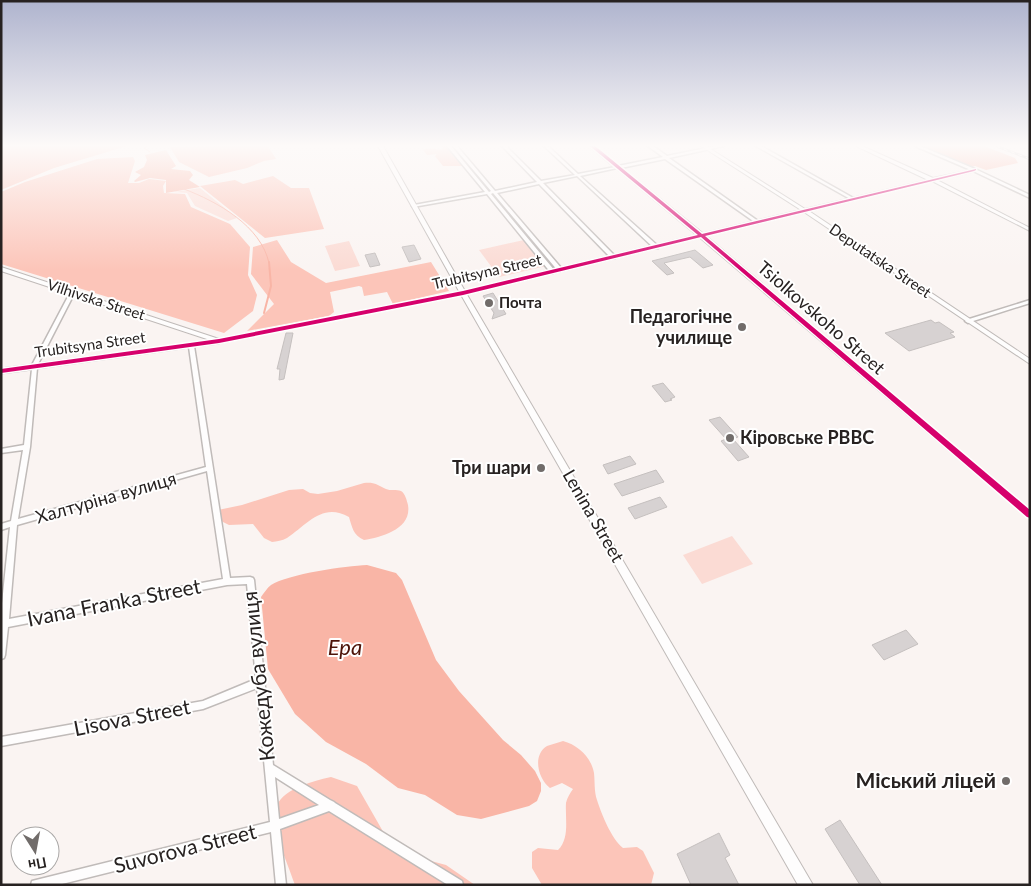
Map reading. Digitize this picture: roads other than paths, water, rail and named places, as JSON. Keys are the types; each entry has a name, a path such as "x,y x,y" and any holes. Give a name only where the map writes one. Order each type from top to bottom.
{"main road":[{"name":"Lenina Street","path":"403,187 806,885"}],"street":[{"path":"483,187 553,272"},
{"path":"490,187 560,270"},
{"path":"414,206 518,187"},
{"path":"545,187 613,257"},
{"path":"591,187 656,247"},
{"name":"Tsiolkovskoho Street","path":"642,187 702,236 1030,515"},
{"path":"708,187 757,222"},
{"name":"Deputatska Street","path":"768,187 1030,362"},
{"path":"833,187 854,199"},
{"name":"Trubitsyna Street","path":"1,372 219,341 463,293 902,187"},
{"path":"947,187 1030,230"},
{"path":"1010,187 1030,197"},
{"name":"Vilhivska Street","path":"1,268 219,341"},
{"path":"1,655 14,524 27,447 35,363 73,292"},
{"path":"968,320 1030,301"},
{"name":"Кожедуба вулиця","path":"191,344 227,582 250,580 281,885"},
{"path":"1,451 27,447"},
{"name":"Халтуріна вулиця","path":"1,527 210,468"},
{"name":"Ivana Franka Street","path":"3,624 227,582"},
{"name":"Lisova Street","path":"1,742 203,705 260,682"},
{"path":"269,768 458,885"},
{"name":"Suvorova Street","path":"36,885 275,826 331,805"}],"water":[{"path":"166,187 198,187 166,193"},
{"name":"Ера","path":"367,565 396,573 402,580 436,660 459,691 503,740 521,755 535,771 541,783 541,791 537,801 529,806 481,819 457,815 425,795 398,788 366,764 326,742 295,714 268,669 261,597 271,585 290,577"}],"waterway":[{"path":"184,189 224,208 248,227 257,238 269,263"},
{"path":"264,313 271,286 269,262"}],"place":[{"name":"Почта","path":"489,303"},
{"name":"Педагогічне училище","path":"742,327"},
{"name":"Кіровське РВВС","path":"730,438"},
{"name":"Три шари","path":"541,468"},
{"name":"Міський ліцей","path":"1006,781"}]}
